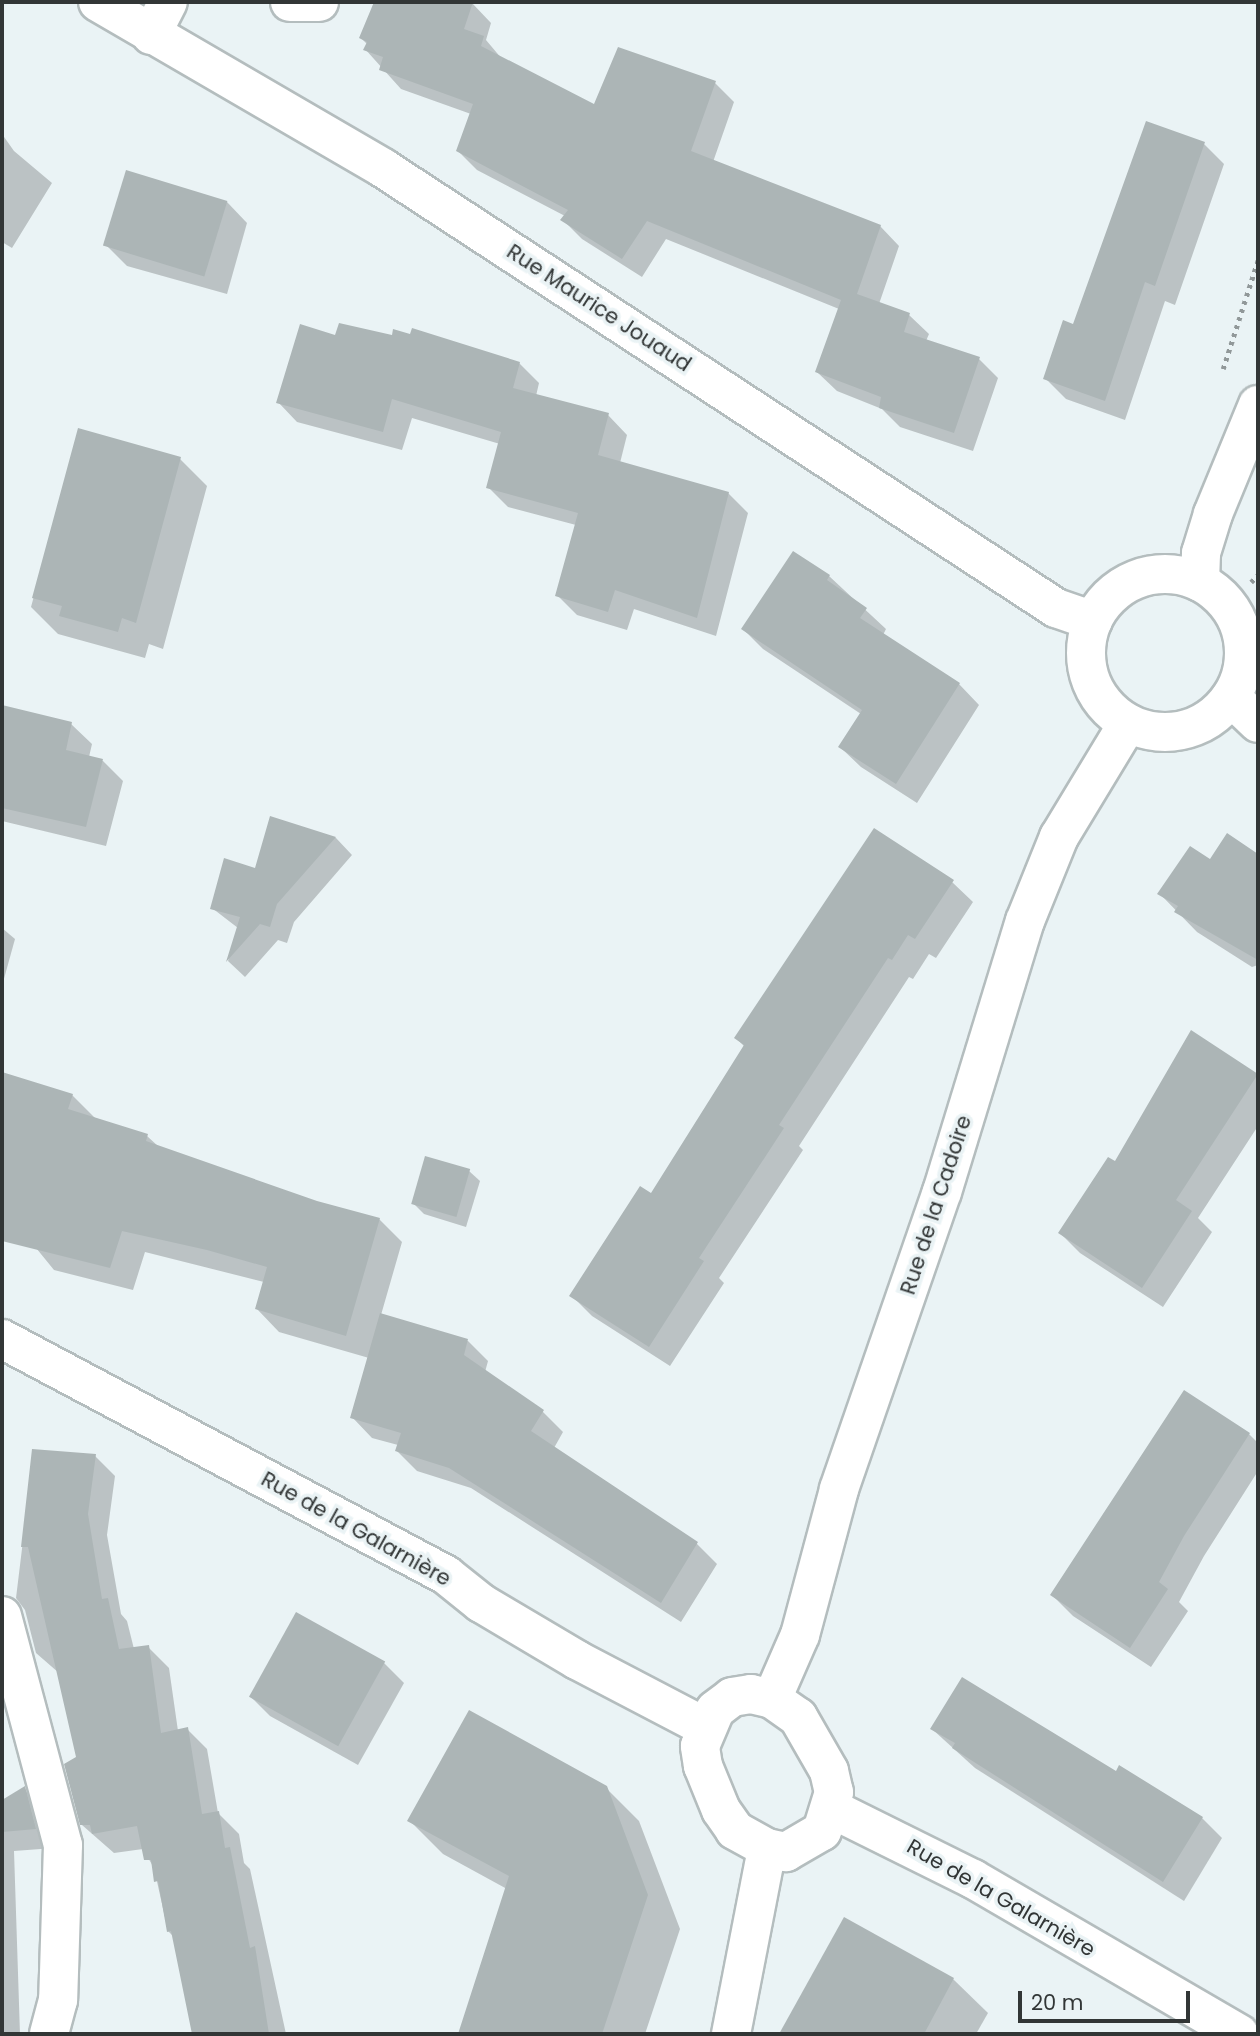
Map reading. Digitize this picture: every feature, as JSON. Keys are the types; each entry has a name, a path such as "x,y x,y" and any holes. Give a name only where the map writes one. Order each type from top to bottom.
{"street":[{"name":"Rue Maurice Jouaud","path":"98,2 383,168 1056,608 1094,621"},
{"path":"151,35 168,2"},
{"path":"290,2 319,2"},
{"path":"1200,582 1201,553 1213,514 1258,405"},
{"path":"1171,574 1200,582 1229,606 1243,635 1243,668 1231,697 1210,718 1184,729 1155,732 1128,723 1105,704 1090,679 1086,649 1094,621 1108,599 1142,577 1171,574"},
{"path":"1231,697 1258,723"},
{"name":"Rue de la Cadoire","path":"772,1699 800,1635 839,1489 942,1192 1025,921 1059,837 1128,723"},
{"name":"Rue de la Galarnière","path":"2,1339 446,1575 481,1603 577,1660 705,1727"},
{"path":"2,1616 62,1845 58,2000 49,2034"},
{"path":"751,1694 772,1699 798,1717 821,1754 834,1792 832,1808 822,1831 808,1842 786,1852 767,1848 735,1830 721,1810 703,1766 700,1746 705,1727 715,1710 732,1697 751,1694"},
{"name":"Rue de la Galarnière","path":"832,1808 962,1873 1239,2034"},
{"path":"731,2034 767,1848"}],"building":[{"path":"374,2 473,2 464,29 484,36 481,46 594,104 618,47 716,81 691,151 881,225 857,294 910,313 904,332 980,357 954,433 879,408 881,397 815,372 841,300 647,221 622,259 560,220 568,210 456,151 473,104 379,70 383,57 363,50 367,42 359,38"},
{"path":"1146,121 1205,142 1155,286 1145,282 1105,401 1043,379 1063,320 1073,324"},
{"path":"126,170 227,201 204,277 103,246"},
{"path":"339,323 392,335 393,329 410,334 412,328 520,362 513,388 609,413 598,455 729,492 697,618 615,590 608,612 555,596 578,513 486,488 501,432 392,399 383,432 276,403 300,324 335,335"},
{"path":"78,428 181,457 136,623 122,618 118,632 59,616 62,606 32,598"},
{"path":"793,551 830,575 827,580 867,608 860,618 960,683 896,784 838,747 862,710 741,629"},
{"path":"2,705 72,722 66,750 103,759 86,827 2,808"},
{"path":"270,816 336,837 277,904 270,927 260,924 226,962 240,917 210,909 224,858 255,868"},
{"path":"874,828 954,880 915,939 908,935 892,960 888,958 779,1125 784,1128 699,1258 704,1261 649,1347 569,1296 640,1186 651,1193 744,1045 734,1038"},
{"path":"1227,833 1258,854 1258,960 1174,912 1178,906 1157,894 1190,846 1210,859"},
{"path":"1191,1030 1258,1074 1176,1200 1192,1211 1142,1288 1058,1233 1108,1157 1115,1161"},
{"path":"2,1072 73,1094 68,1109 148,1134 146,1141 317,1201 380,1218 346,1336 255,1309 267,1267 207,1250 122,1231 110,1268 2,1241"},
{"path":"425,1156 470,1169 456,1217 411,1204"},
{"path":"380,1313 468,1339 464,1355 544,1410 531,1431 698,1542 661,1603 449,1468 395,1451 401,1433 350,1418"},
{"path":"1184,1390 1250,1433 1184,1536 1159,1582 1168,1589 1130,1648 1050,1595"},
{"path":"32,1449 96,1454 88,1514 102,1599 108,1598 119,1649 149,1645 161,1733 188,1727 202,1814 219,1811 225,1848 230,1847 250,1948 255,1946 269,2034 192,2034 171,1931 167,1932 158,1881 154,1882 151,1860 144,1860 137,1826 92,1834 90,1825 80,1825 64,1764 76,1757 28,1547 21,1547"},
{"path":"296,1612 385,1661 338,1746 249,1697"},
{"path":"962,1677 1116,1771 1119,1765 1203,1817 1163,1882 952,1748 955,1743 930,1729"},
{"path":"469,1710 607,1786 648,1895 602,2034 458,2034 509,1876 407,1821"},
{"path":"25,1786 36,1829 2,1832 2,1800"},
{"path":"844,1917 954,1978 924,2034 779,2034"}]}
